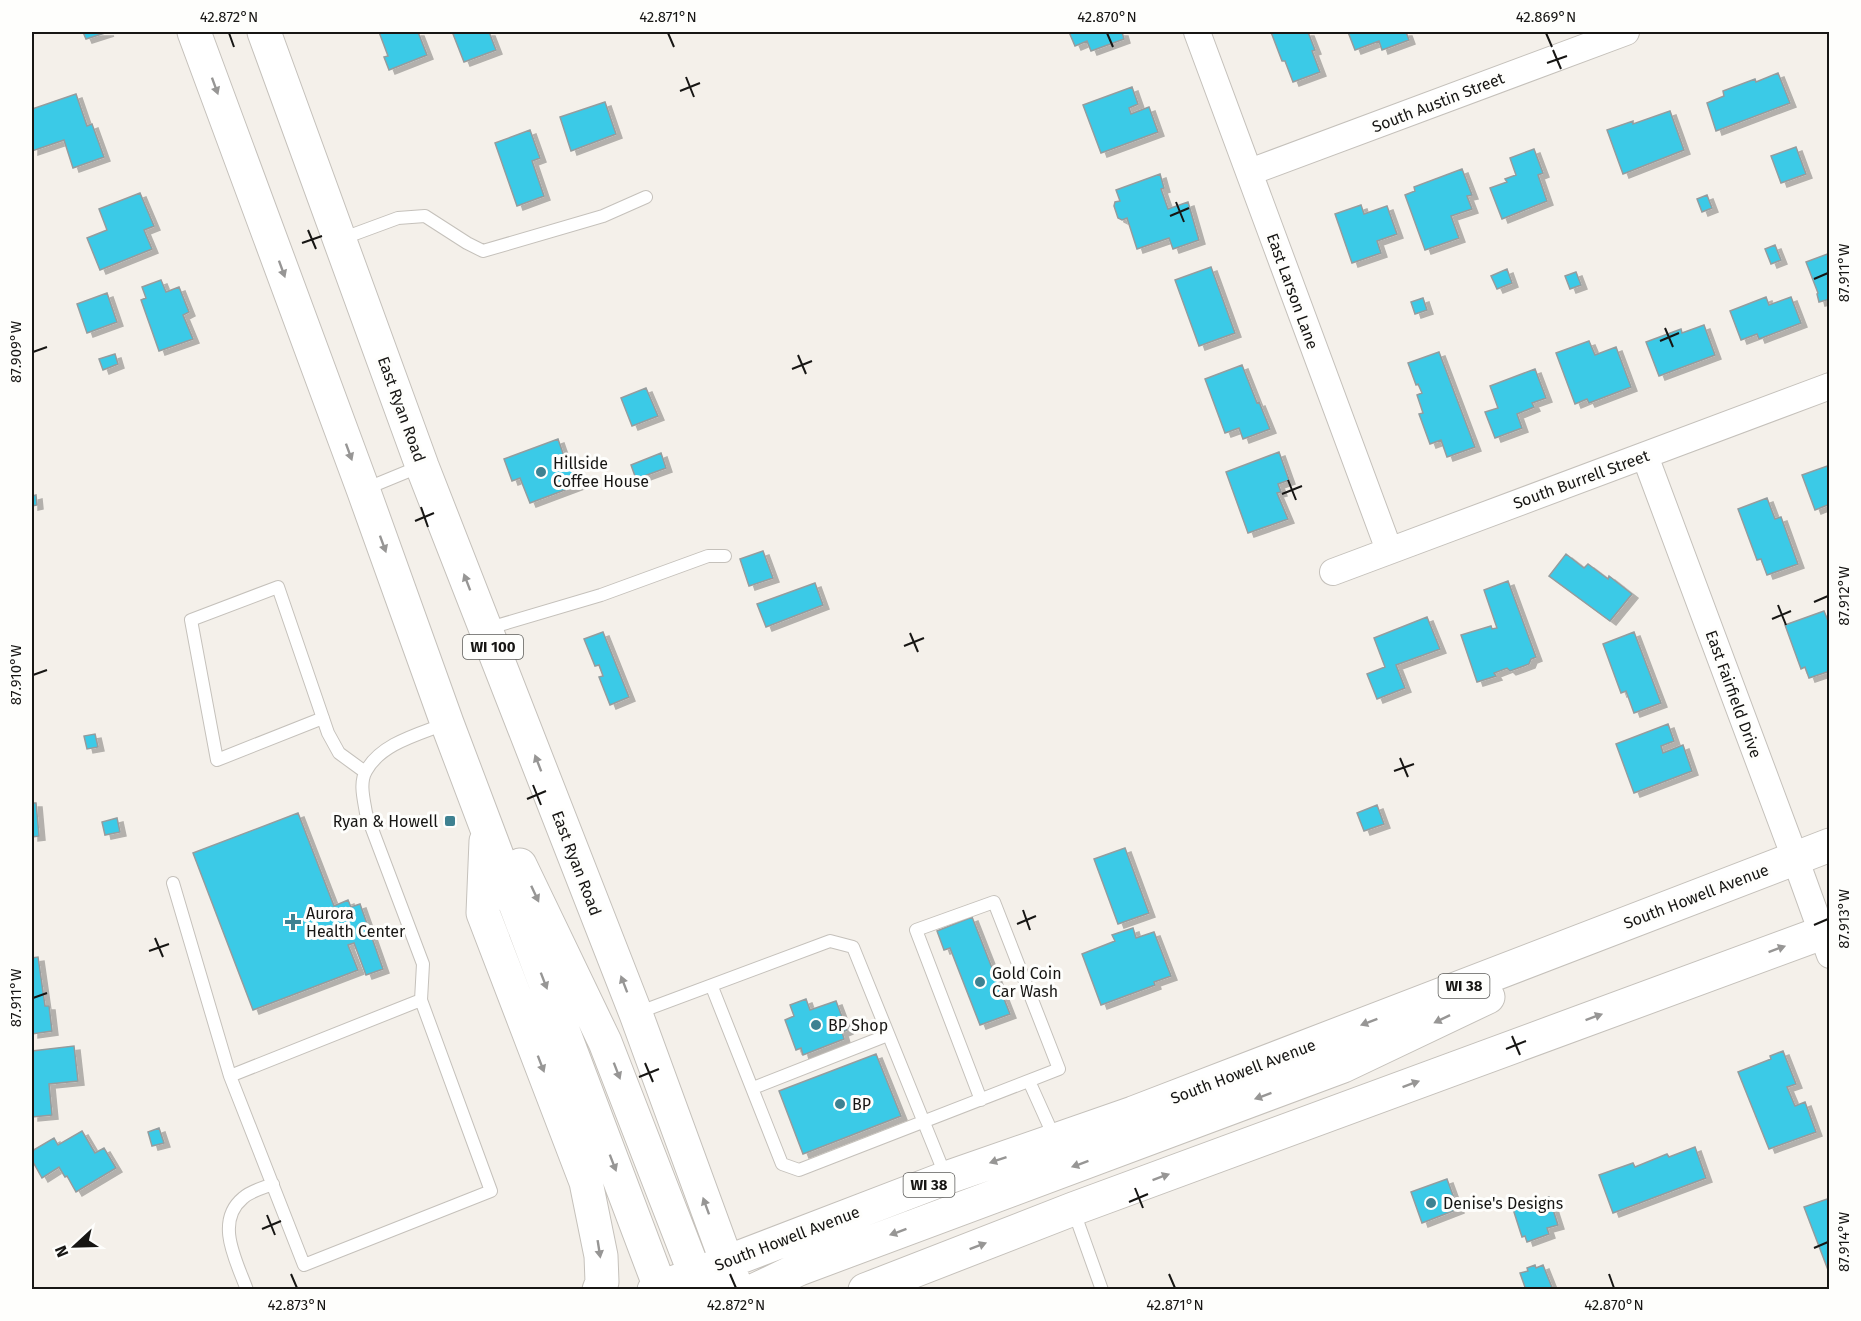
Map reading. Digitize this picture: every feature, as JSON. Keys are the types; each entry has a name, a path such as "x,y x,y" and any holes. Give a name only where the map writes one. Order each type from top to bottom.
{"main road":[{"path":"194,32 447,723 659,1289"},
{"name":"East Ryan Road","path":"264,32 422,466 636,1014 715,1281"},
{"path":"473,790 524,870 715,1281"},
{"path":"486,828 483,913 586,1182 601,1256 602,1282 599,1290"},
{"name":"South Howell Avenue","path":"659,1289 715,1281 946,1178 1144,1109 1830,845"},
{"path":"755,1290 799,1269 1343,1066 1495,993 1624,924"},
{"path":"865,1290 1073,1209 1827,939"}],"street":[{"name":"East Larson Lane","path":"1197,32 1389,550"},
{"name":"South Austin Street","path":"1250,172 1626,32"},
{"name":"South Burrell Street","path":"1333,572 1830,386"},
{"name":"East Fairfield Drive","path":"1645,456 1827,939"}],"lane":[{"path":"340,239 398,218 425,216 483,251 603,216 646,197"},
{"path":"363,489 422,466"},
{"path":"486,629 601,595 708,556 725,556"},
{"path":"323,718 217,760 191,620 278,587 323,718 328,733 339,753 365,772"},
{"path":"173,883 230,1076 304,1265 491,1191 421,1000 423,964 366,813 362,788 365,772 377,757 394,745 447,723"},
{"path":"712,987 782,1164 799,1170 981,1100 1059,1069 994,902 915,930 981,1100"},
{"path":"636,1014 830,941 853,947 946,1178"},
{"path":"230,1076 421,1000"},
{"path":"753,1088 888,1035"},
{"path":"1029,1081 1055,1140"},
{"path":"247,1290 230,1243 229,1223 234,1207 244,1196 273,1184"},
{"path":"1073,1209 1102,1290"}],"building":[{"path":"83,32 108,32 86,39"},
{"path":"379,32 418,32 427,55 389,70 384,57 388,56"},
{"path":"489,32 496,50 464,62 453,34"},
{"path":"1069,32 1122,32 1124,39 1091,51 1087,41 1075,46"},
{"path":"1271,32 1308,32 1320,72 1293,82"},
{"path":"1348,32 1406,32 1409,40 1382,50 1379,41 1355,50"},
{"path":"1778,73 1790,103 1716,131 1707,103 1724,96 1723,91"},
{"path":"1132,87 1138,104 1129,108 1131,114 1149,107 1158,132 1101,153 1083,105"},
{"path":"76,94 87,126 92,124 104,157 73,168 64,140 32,151 32,109"},
{"path":"605,102 616,134 571,151 560,117"},
{"path":"1670,111 1684,150 1623,174 1607,130"},
{"path":"530,130 540,158 532,161 544,196 517,206 495,143"},
{"path":"1796,147 1806,174 1781,183 1771,156"},
{"path":"1534,149 1543,173 1538,175 1547,201 1502,219 1490,188 1507,182 1505,179 1516,175 1510,158"},
{"path":"1462,169 1472,195 1467,196 1472,209 1451,216 1459,238 1425,250 1405,195 1415,191 1414,187"},
{"path":"1160,174 1164,188 1161,189 1168,209 1188,202 1199,240 1173,249 1169,238 1137,249 1127,218 1122,220 1118,218 1114,206 1115,202 1120,201 1116,190"},
{"path":"140,193 154,226 144,230 152,249 100,270 87,238 107,230 99,209"},
{"path":"1707,195 1712,208 1702,212 1697,199"},
{"path":"1361,205 1364,214 1387,206 1397,234 1377,241 1381,253 1352,263 1335,214"},
{"path":"1775,245 1781,260 1771,264 1765,249"},
{"path":"1830,253 1830,299 1819,302 1818,293 1806,262"},
{"path":"1211,267 1235,333 1199,346 1175,280"},
{"path":"1507,269 1512,283 1497,289 1491,276"},
{"path":"1576,272 1581,285 1570,289 1565,276"},
{"path":"161,280 166,292 179,287 189,312 183,315 193,339 159,351 141,300 146,298 142,287"},
{"path":"107,293 117,322 87,333 77,304"},
{"path":"1766,297 1769,305 1791,297 1801,323 1759,339 1757,334 1741,340 1730,311"},
{"path":"1423,298 1427,310 1415,314 1411,302"},
{"path":"1704,325 1715,355 1659,376 1646,342 1681,329 1682,333"},
{"path":"1589,341 1595,355 1616,347 1631,387 1589,403 1587,399 1575,404 1556,353"},
{"path":"1439,352 1475,447 1447,457 1441,440 1430,444 1419,414 1423,413 1417,395 1422,393 1418,384 1416,385 1408,363"},
{"path":"115,354 118,364 103,370 99,359"},
{"path":"1242,365 1270,429 1243,439 1239,428 1225,433 1205,379"},
{"path":"1535,369 1546,398 1532,403 1534,407 1517,414 1522,428 1495,438 1485,412 1498,408 1490,386"},
{"path":"646,388 658,416 632,426 621,398"},
{"name":"Hillside Coffee House","path":"558,439 568,468 571,466 578,485 530,503 520,478 512,481 504,459"},
{"path":"1279,452 1289,480 1278,484 1281,492 1277,493 1288,519 1248,533 1226,472"},
{"path":"661,453 666,468 636,479 631,465"},
{"path":"1830,465 1830,504 1815,510 1802,475"},
{"path":"36,495 37,505 32,506 32,496"},
{"path":"1767,498 1775,519 1781,517 1798,564 1767,575 1761,559 1757,560 1738,509"},
{"path":"763,551 773,578 749,586 740,559"},
{"path":"1566,554 1584,568 1588,564 1608,579 1609,576 1632,594 1610,621 1549,576"},
{"path":"1508,581 1536,657 1531,659 1529,664 1510,671 1507,668 1494,673 1496,676 1477,682 1461,635 1491,626 1492,629 1497,628 1484,590"},
{"path":"815,583 823,605 766,627 757,604"},
{"path":"1824,611 1830,626 1830,671 1809,678 1805,667 1801,669 1785,625"},
{"path":"1427,617 1440,649 1396,665 1405,688 1377,699 1367,674 1385,667 1374,638"},
{"path":"603,632 629,697 610,705 599,677 603,676 599,665 595,666 584,639"},
{"path":"1634,632 1661,703 1634,713 1626,691 1621,693 1603,644"},
{"path":"1668,724 1674,741 1661,746 1663,753 1683,745 1692,771 1634,793 1616,744"},
{"path":"95,734 98,747 87,749 84,736"},
{"path":"32,803 36,803 39,836 32,837"},
{"path":"1377,805 1384,824 1364,831 1357,813"},
{"name":"Aurora Health Center","path":"298,813 334,906 348,900 351,907 360,904 383,969 366,975 354,943 348,945 358,970 253,1010 193,853"},
{"path":"117,818 120,832 105,835 102,822"},
{"path":"1125,848 1149,913 1118,924 1094,859"},
{"name":"Gold Coin Car Wash","path":"972,917 1010,1014 980,1025 950,948 944,950 937,931"},
{"path":"1133,928 1136,938 1154,932 1171,976 1154,982 1155,985 1101,1005 1082,954 1115,941 1112,935"},
{"path":"38,957 45,1006 49,1006 52,1031 32,1034 32,958"},
{"name":"BP Shop","path":"806,999 810,1010 836,1001 847,1030 842,1032 844,1039 803,1055 801,1048 796,1050 785,1020 794,1016 790,1005"},
{"path":"74,1046 78,1081 49,1084 52,1115 32,1117 32,1051"},
{"path":"1783,1051 1796,1084 1787,1087 1795,1106 1805,1102 1816,1132 1769,1149 1738,1072 1771,1059 1770,1056"},
{"name":"BP","path":"876,1054 901,1116 803,1154 779,1091"},
{"path":"159,1128 164,1143 152,1146 148,1132"},
{"path":"82,1131 95,1153 104,1148 116,1168 76,1192 59,1167 42,1178 32,1160 32,1151 54,1138 58,1145"},
{"path":"1695,1147 1706,1178 1613,1213 1599,1175 1633,1163 1635,1167 1667,1154 1669,1157"},
{"path":"1447,1179 1458,1209 1422,1223 1411,1192"},
{"path":"1549,1197 1558,1225 1547,1228 1549,1234 1527,1242 1525,1236 1522,1237 1513,1209"},
{"path":"1830,1198 1830,1269 1828,1270 1804,1207"},
{"path":"1535,1265 1536,1268 1543,1265 1553,1290 1526,1290 1520,1273 1528,1271 1527,1268"}],"place":[{"name":"Hillside Coffee House","path":"541,472"},
{"name":"Ryan & Howell","path":"450,821"},
{"name":"Aurora Health Center","path":"293,922"},
{"name":"Gold Coin Car Wash","path":"980,982"},
{"name":"BP Shop","path":"816,1025"},
{"name":"BP","path":"840,1104"},
{"name":"Denise's Designs","path":"1431,1203"}]}
